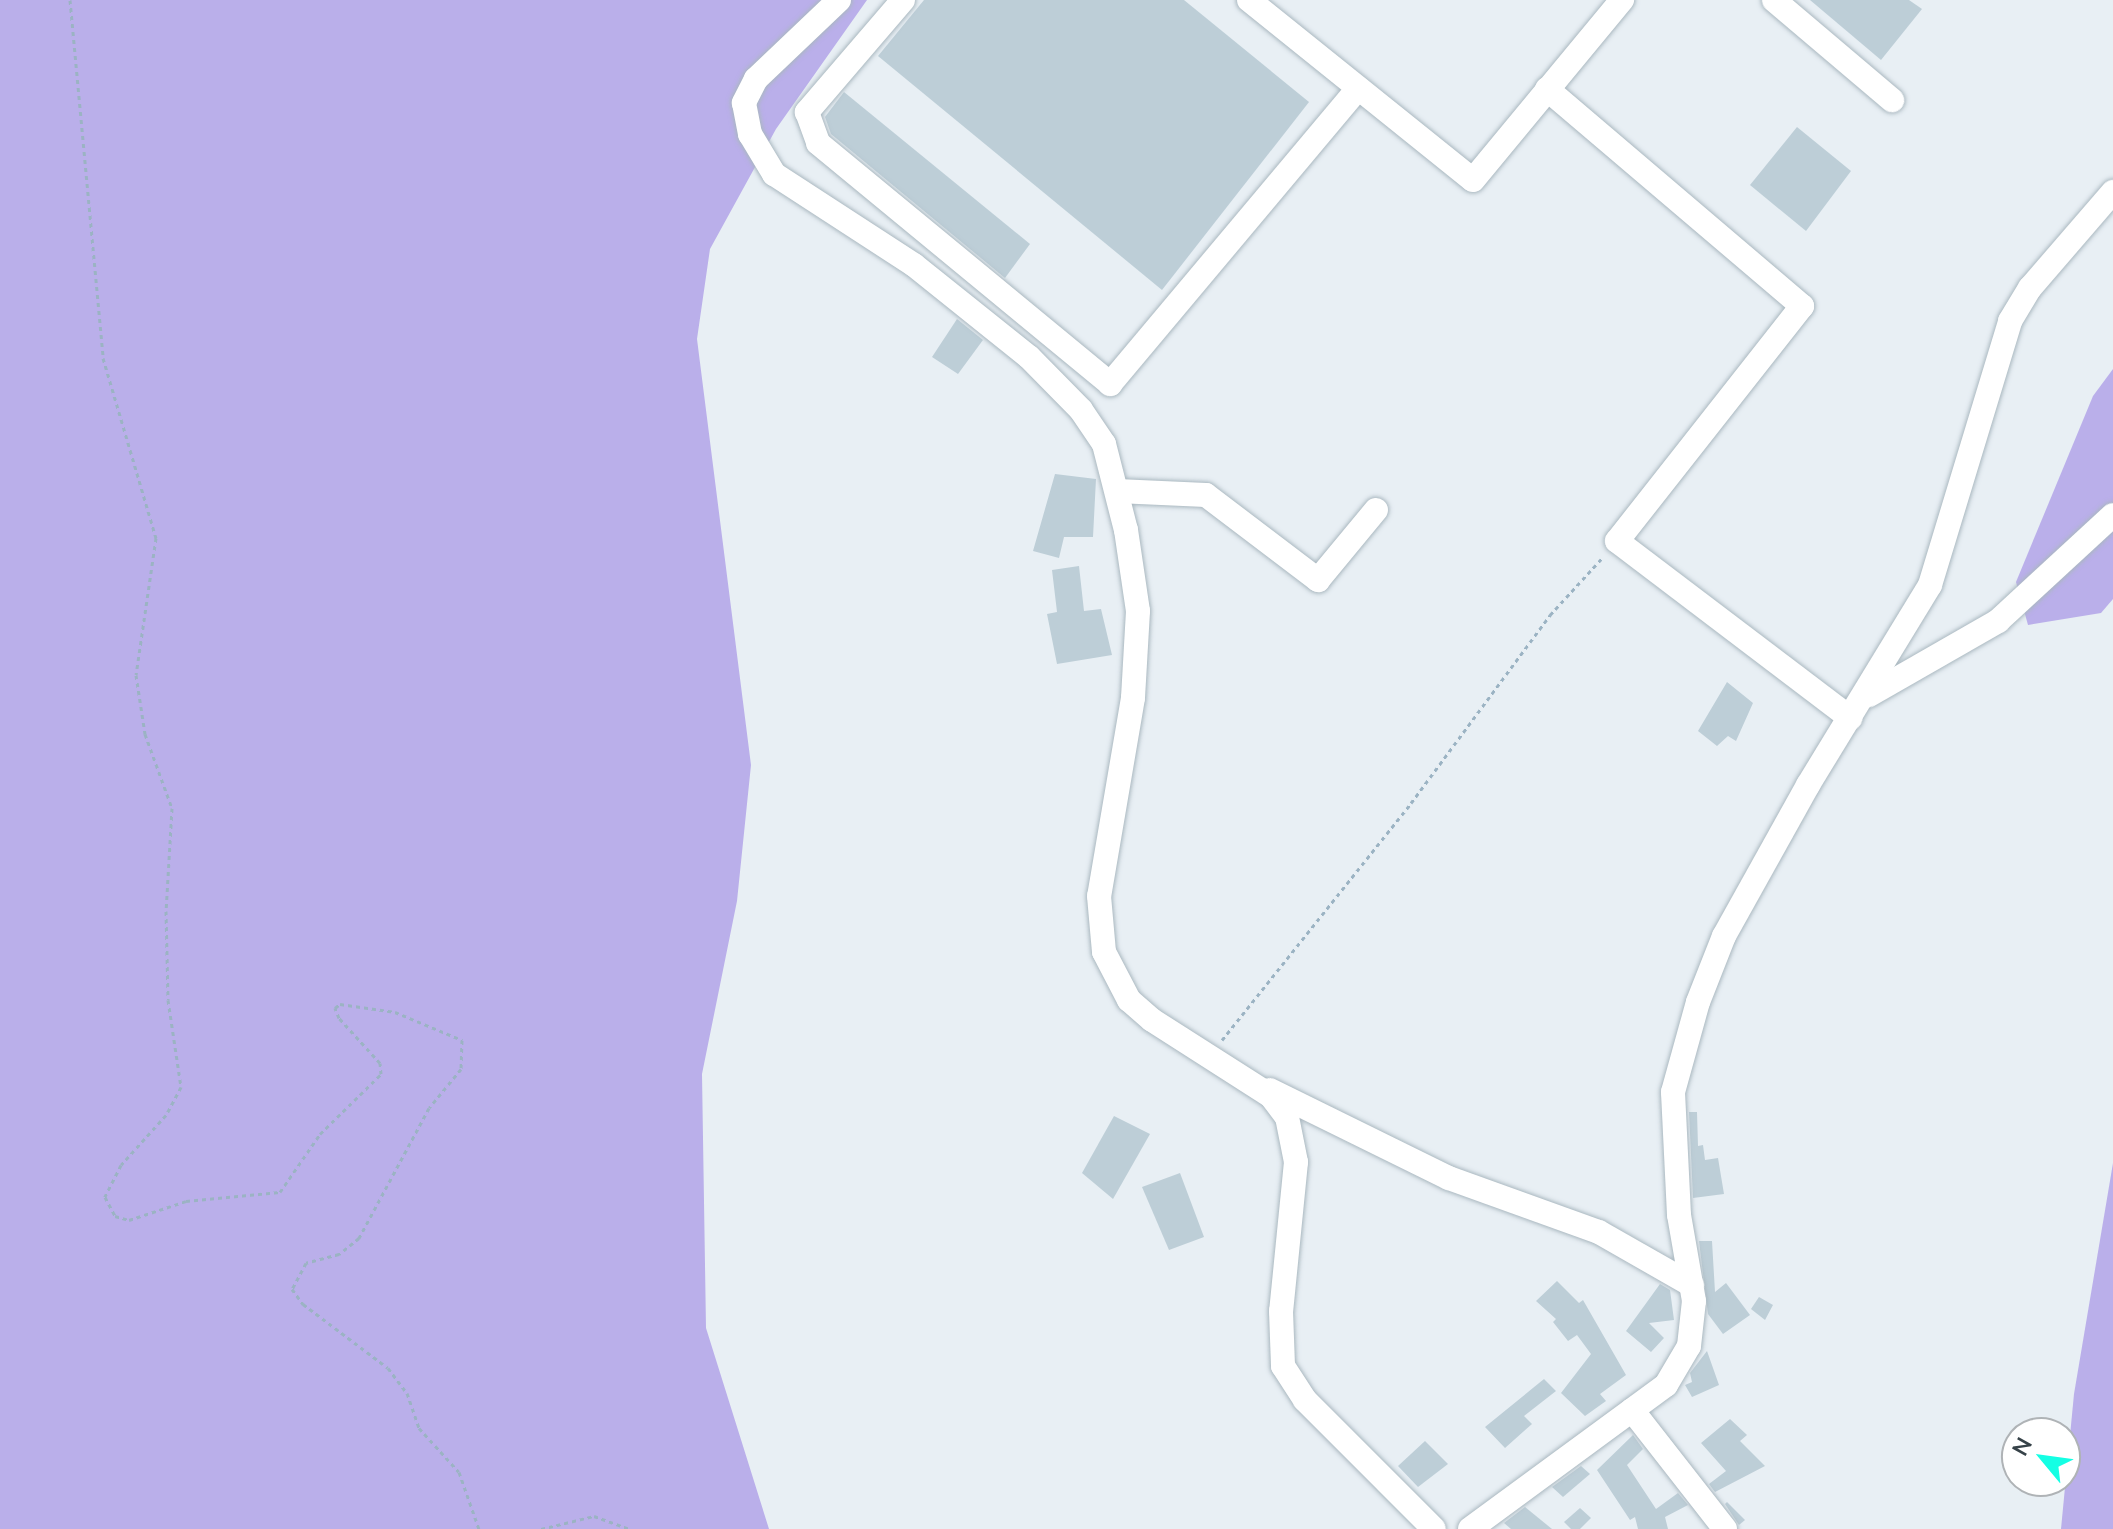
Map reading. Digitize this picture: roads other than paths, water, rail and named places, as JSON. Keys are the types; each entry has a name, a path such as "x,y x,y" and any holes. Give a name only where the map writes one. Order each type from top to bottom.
{"street":[{"path":"839,0 747,93 750,134 764,162 914,265 1029,357 1094,426 1117,491 1135,577 1137,645 1099,921 1115,981 1129,1000 1280,1106 1294,1143 1295,1189 1280,1336 1287,1377 1434,1529"},
{"path":"903,0 807,112 818,143 1110,384 1358,88"},
{"path":"1249,0 1473,180 1622,0"},
{"path":"1774,0 1892,100"},
{"path":"1547,89 1802,306 1617,541 1857,709"},
{"path":"1470,1529 1666,1385 1689,1346 1695,1317 1679,1215 1675,1076 1724,936 1938,567 1987,383 2010,321 2030,288 2113,192"},
{"path":"1117,491 1206,495 1318,580 1376,510"},
{"path":"1857,709 1998,621 2113,515"},
{"path":"1241,1076 1449,1178 1599,1232 1692,1285"},
{"path":"1632,1410 1725,1529"}]}
